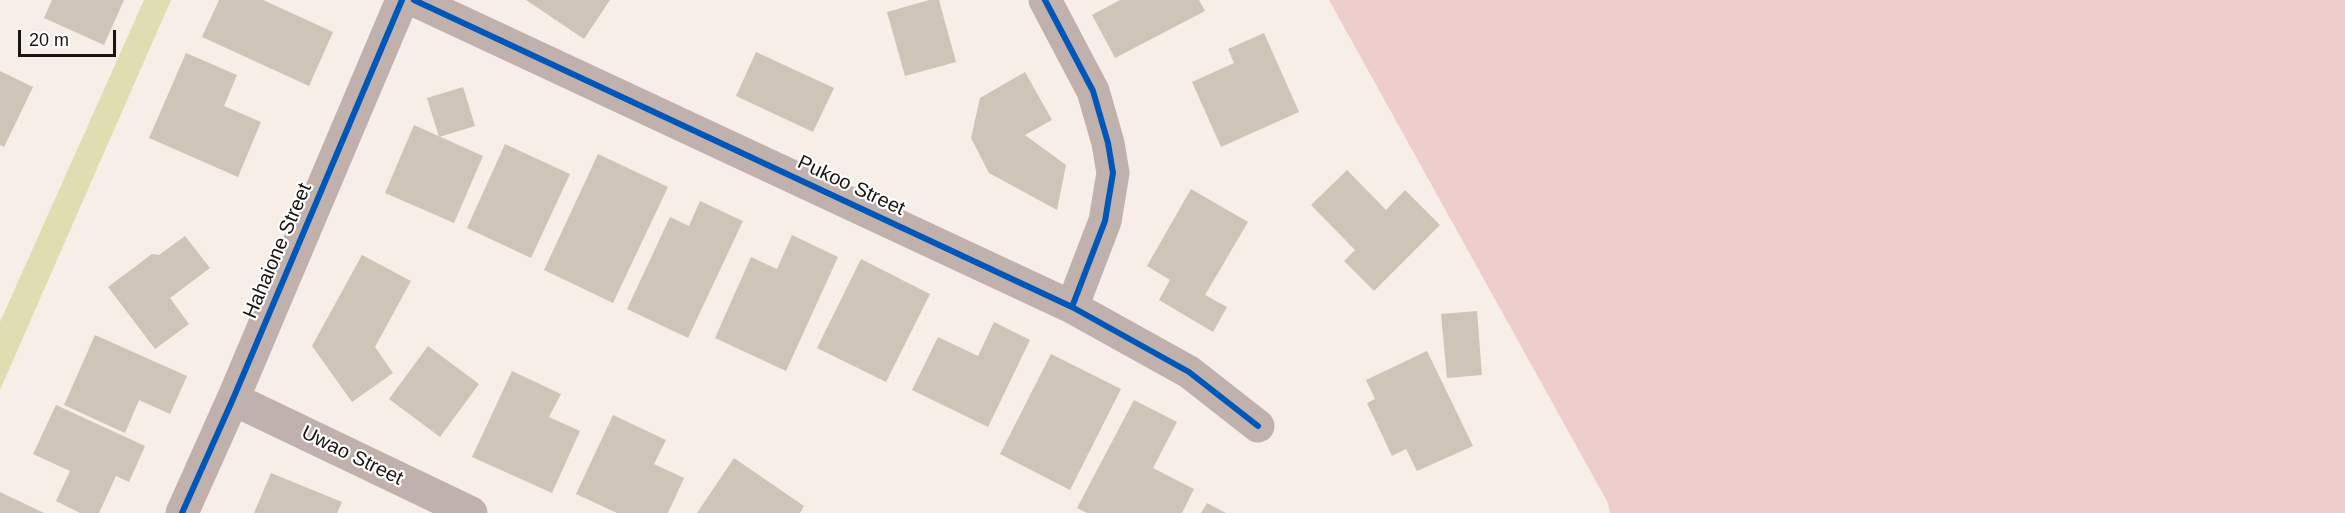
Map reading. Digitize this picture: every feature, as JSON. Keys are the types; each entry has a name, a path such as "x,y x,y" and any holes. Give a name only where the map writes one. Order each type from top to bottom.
{"street":[{"name":"Hahaione Street","path":"182,513 233,399 402,0"},
{"name":"Pukoo Street","path":"414,0 1072,307 1189,372 1258,426"},
{"path":"1046,0 1093,91 1108,143 1113,173 1105,222 1072,307"},
{"name":"Uwao Street","path":"233,399 471,513"}],"shaded area":[{"path":"144,0 171,0 0,390 0,322"},
{"path":"1329,0 2345,0 2345,513 1610,513 1608,503"}],"building":[{"path":"52,0 124,0 104,45 44,18"},
{"path":"219,0 263,0 333,32 309,86 202,37"},
{"path":"526,0 610,0 584,39"},
{"path":"929,0 939,0 956,62 905,76 887,12"},
{"path":"1120,0 1199,0 1205,11 1115,58 1092,15"},
{"path":"1264,33 1299,112 1221,147 1192,82 1234,63 1228,49"},
{"path":"756,52 834,88 813,132 736,96"},
{"path":"186,53 237,75 224,106 261,122 238,177 149,138"},
{"path":"0,71 33,87 4,147 0,145"},
{"path":"1025,72 1052,120 1025,135 1066,165 1057,210 989,173 971,138 980,98"},
{"path":"463,87 475,126 439,137 427,98"},
{"path":"414,125 483,156 454,223 385,193"},
{"path":"505,144 570,174 531,258 467,228"},
{"path":"598,154 668,187 613,303 544,270"},
{"path":"1347,170 1386,210 1405,190 1440,225 1374,291 1344,261 1355,250 1311,205"},
{"path":"1191,189 1248,222 1205,295 1227,307 1213,332 1159,300 1170,280 1147,266"},
{"path":"700,201 743,221 688,338 627,309 670,217 689,226"},
{"path":"792,235 838,257 786,371 715,338 751,257 777,269"},
{"path":"185,236 210,268 170,298 189,324 155,349 108,287 152,254 159,255"},
{"path":"362,255 411,281 375,347 393,373 352,402 312,346"},
{"path":"861,259 930,294 886,382 817,348"},
{"path":"1477,311 1482,375 1447,378 1441,314"},
{"path":"994,322 1030,340 988,427 912,390 938,337 978,356"},
{"path":"95,335 187,376 170,414 139,400 125,433 64,405"},
{"path":"428,346 479,384 440,437 389,399"},
{"path":"1427,351 1473,446 1417,471 1406,449 1392,456 1367,403 1375,399 1366,380"},
{"path":"1051,354 1121,389 1070,490 1000,454"},
{"path":"512,371 561,394 549,417 580,431 552,493 472,457"},
{"path":"1134,400 1177,422 1153,468 1194,489 1182,513 1087,513 1077,508"},
{"path":"56,405 145,446 129,482 116,476 99,513 80,513 56,501 70,471 33,454"},
{"path":"613,415 666,440 654,464 684,478 668,513 617,513 576,494"},
{"path":"734,458 804,506 800,513 697,513"},
{"path":"271,473 342,502 337,513 254,513"},
{"path":"0,492 44,513 0,513"},
{"path":"1207,503 1226,513 1201,513"}],"cycle path":[{"path":"182,513 233,399 402,0"},
{"path":"414,0 1072,307 1189,372 1258,426"},
{"path":"1045,0 1093,91 1108,143 1113,173 1105,221 1072,307"}]}
